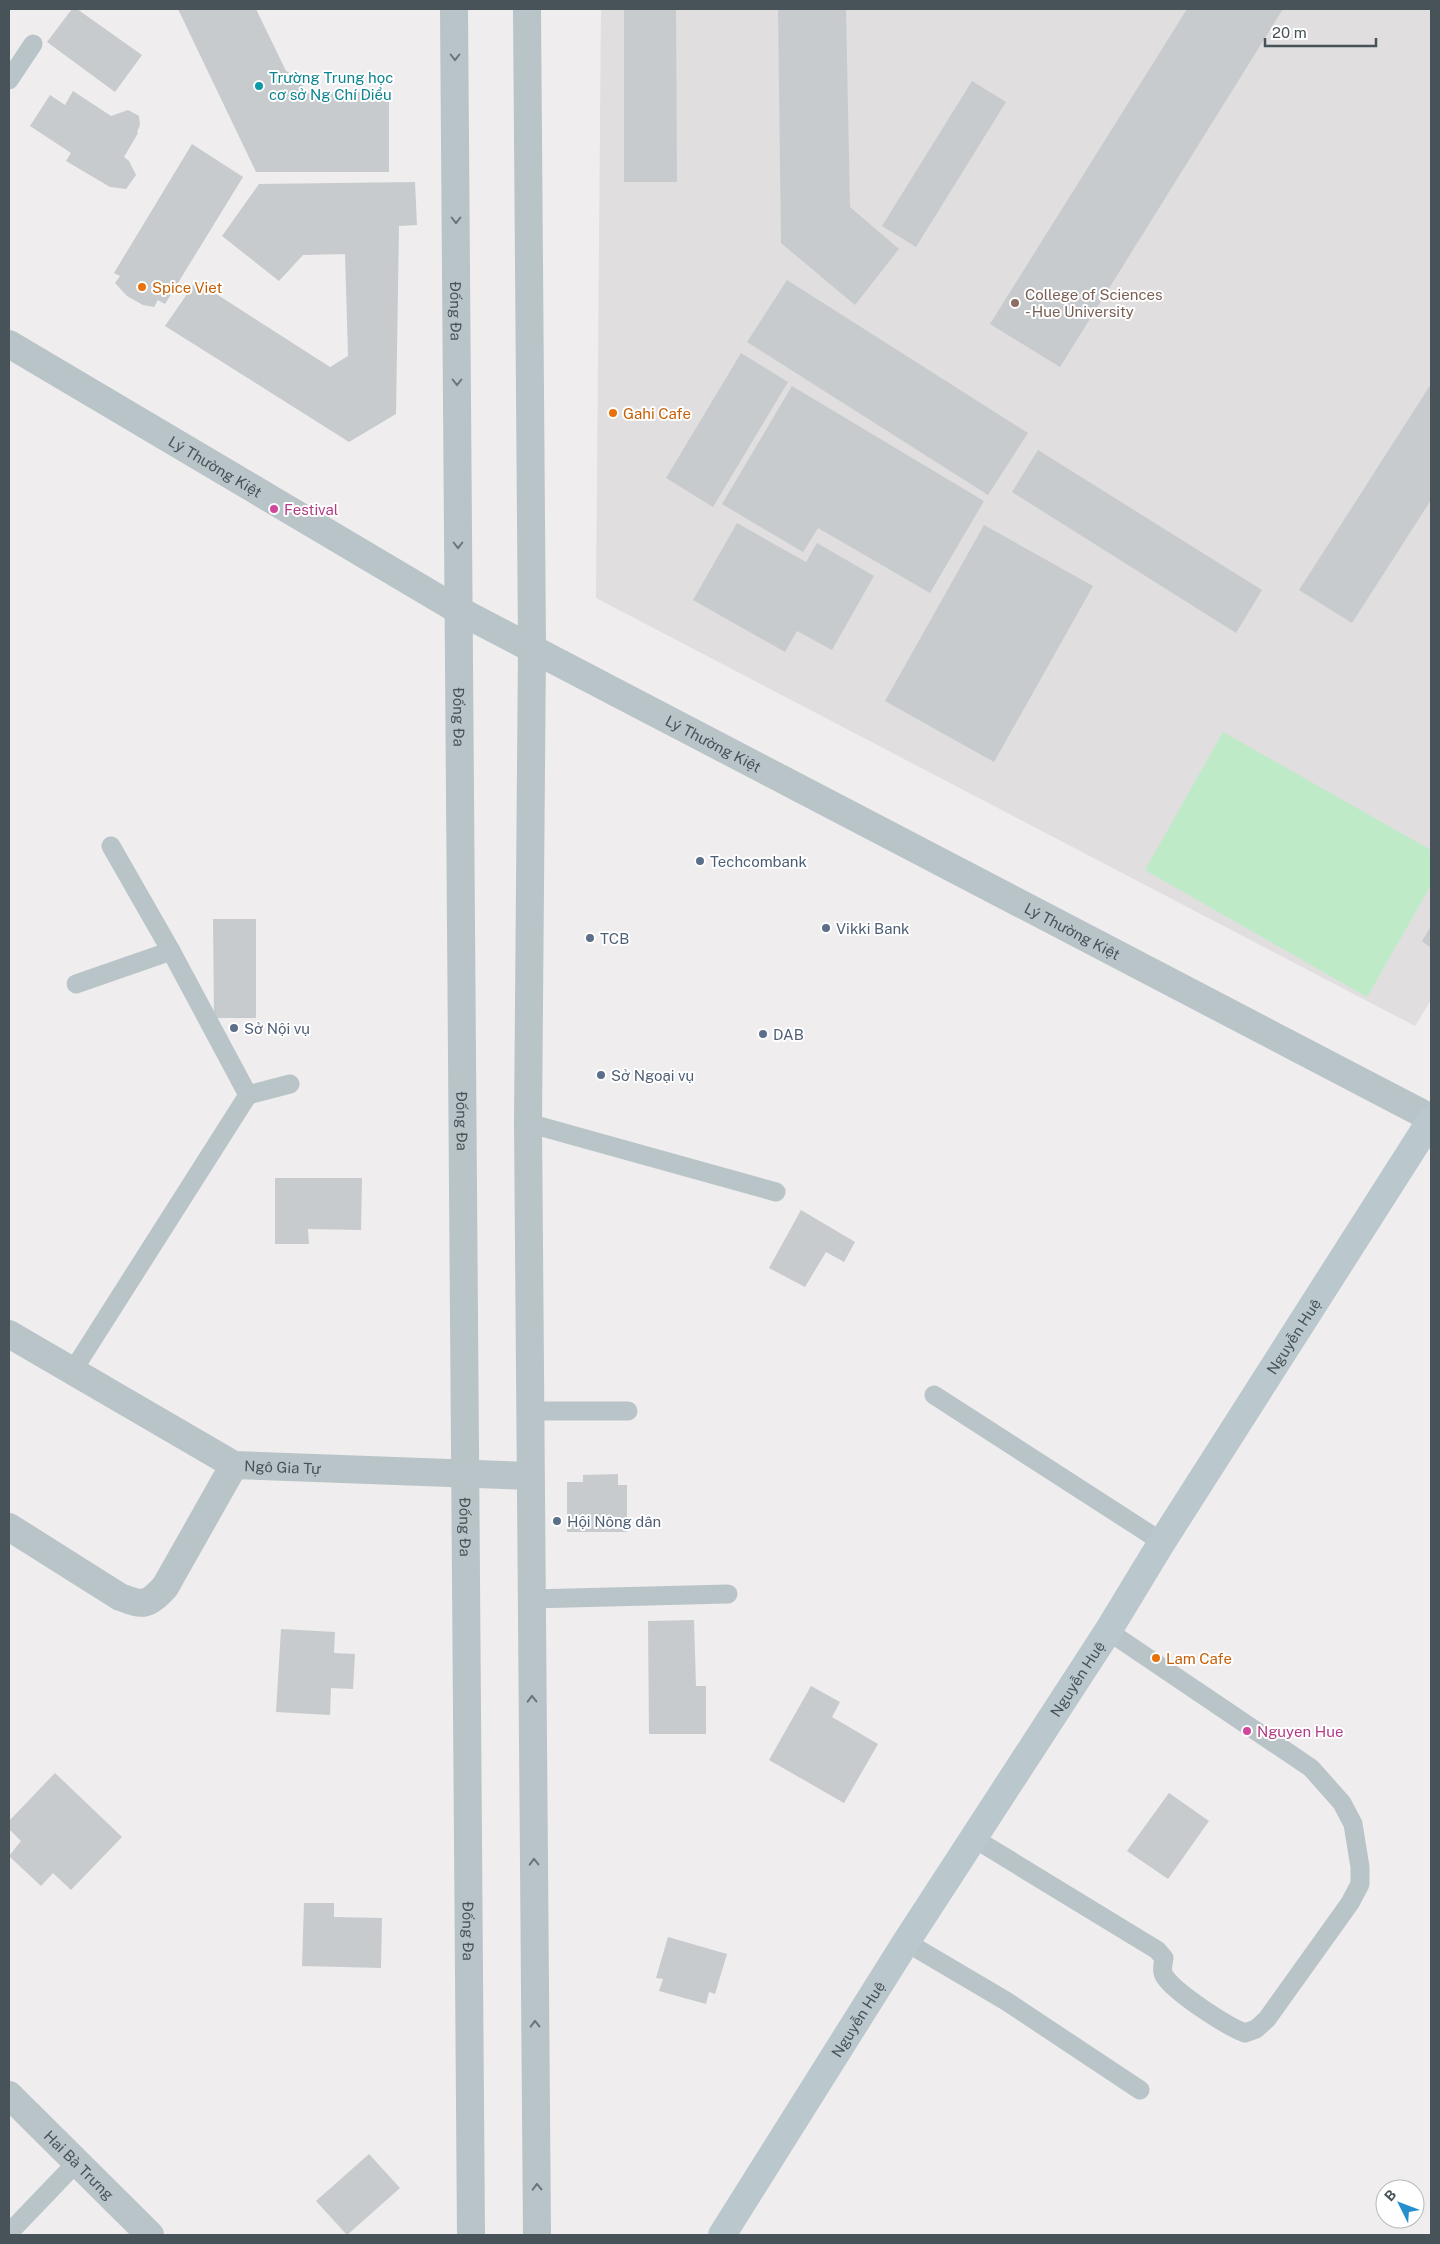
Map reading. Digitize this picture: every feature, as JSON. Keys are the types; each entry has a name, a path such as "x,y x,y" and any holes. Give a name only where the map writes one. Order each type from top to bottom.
{"main road":[{"name":"Nguyễn Huệ","path":"722,2235 906,1942 975,1839 1108,1631 1162,1542 1431,1119"}],"street":[{"name":"Đống Đa","path":"454,9 466,1473 464,1557 471,2235"},
{"path":"527,9 532,648 528,1123 529,1411 537,2235"},
{"name":"Lý Thường Kiệt","path":"9,344 458,610 1431,1119"},
{"name":"Ngô Gia Tự","path":"9,1334 234,1465 530,1476"},
{"path":"9,1527 120,1597 140,1604 153,1600 165,1587 234,1465"},
{"name":"Hai Bà Trưng","path":"9,2095 150,2235"}],"lane":[{"path":"9,80 33,44"},
{"path":"111,846 172,951 248,1095"},
{"path":"76,984 172,951"},
{"path":"72,1372 248,1095 290,1084"},
{"path":"528,1123 776,1192"},
{"path":"934,1395 1162,1542"},
{"path":"529,1411 628,1411"},
{"path":"531,1600 728,1594"},
{"path":"975,1839 1157,1950 1164,1958 1162,1971 1170,1982 1233,2028 1245,2033 1256,2029 1267,2019 1350,1903 1360,1884 1360,1867 1353,1824 1342,1803 1311,1768 1108,1631"},
{"path":"906,1942 1006,2001 1140,2090"},
{"path":"9,2233 77,2162"}],"shaded area":[{"name":"College of Sciences - Hue University","path":"601,9 1431,9 1431,1000 1415,1026 596,598"}],"green space":[{"path":"1223,732 1431,850 1431,885 1367,997 1145,870"}],"building":[{"path":"72,9 77,9 142,55 115,92 47,42"},
{"name":"Trường Trung học cơ sở Ng Chí Diểu","path":"178,9 256,9 286,71 300,79 306,93 389,92 389,172 256,172"},
{"path":"624,9 676,9 677,182 624,182"},
{"path":"778,9 846,9 850,207 899,249 855,305 781,243"},
{"path":"1187,9 1283,9 1060,367 990,324"},
{"path":"972,81 1006,102 916,247 882,226"},
{"path":"73,91 111,116 128,110 139,116 140,125 138,133 124,157 129,161 136,175 126,189 110,187 66,161 71,153 30,126 50,95 65,105"},
{"path":"192,144 243,177 165,304 158,300 154,307 143,305 127,296 115,283 120,276 114,273"},
{"path":"415,182 417,225 399,226 396,414 349,442 165,326 196,281 330,367 348,356 345,254 303,255 279,281 222,236 259,184"},
{"path":"787,280 1028,433 988,495 747,342"},
{"path":"741,353 788,382 713,507 666,478"},
{"path":"1431,384 1431,500 1352,623 1299,590"},
{"path":"792,386 984,501 930,593 818,528 803,552 722,504"},
{"path":"1038,450 1262,590 1236,633 1012,492"},
{"path":"737,523 806,562 817,543 874,576 832,650 797,631 785,652 693,600"},
{"path":"984,525 1093,586 994,762 885,701"},
{"path":"213,919 256,919 256,1018 214,1018"},
{"path":"1431,926 1431,948 1422,941"},
{"path":"275,1178 362,1178 361,1230 308,1229 309,1244 275,1244"},
{"path":"801,1210 855,1242 844,1262 826,1252 805,1287 769,1268"},
{"path":"618,1474 618,1485 627,1485 627,1532 567,1532 567,1482 583,1482 583,1475"},
{"path":"694,1620 696,1686 706,1686 706,1734 649,1734 648,1621"},
{"path":"281,1629 335,1632 334,1653 355,1654 353,1689 331,1688 330,1715 276,1712"},
{"path":"811,1686 840,1702 832,1717 878,1744 844,1803 769,1760"},
{"path":"55,1773 122,1837 71,1890 53,1873 41,1886 9,1856 21,1841 9,1829 9,1821"},
{"path":"1169,1793 1209,1821 1168,1879 1127,1851"},
{"path":"304,1903 334,1903 334,1917 382,1918 381,1968 302,1966"},
{"path":"668,1937 727,1954 715,1994 709,1992 706,2004 659,1991 663,1979 656,1978"},
{"path":"369,2154 400,2188 347,2235 316,2201"}],"place":[{"name":"Trường Trung học cơ sở Ng Chí Diểu","path":"259,86"},
{"name":"Spice Viet","path":"142,287"},
{"name":"College of Sciences - Hue University","path":"1015,303"},
{"name":"Gahi Cafe","path":"613,413"},
{"name":"Festival","path":"274,509"},
{"name":"Techcombank","path":"700,861"},
{"name":"Vikki Bank","path":"826,928"},
{"name":"TCB","path":"590,938"},
{"name":"Sở Nội vụ","path":"234,1028"},
{"name":"DAB","path":"763,1034"},
{"name":"Sở Ngoại vụ","path":"601,1075"},
{"name":"Hội Nông dân","path":"557,1521"},
{"name":"Lam Cafe","path":"1156,1658"},
{"name":"Nguyen Hue","path":"1247,1731"}]}
